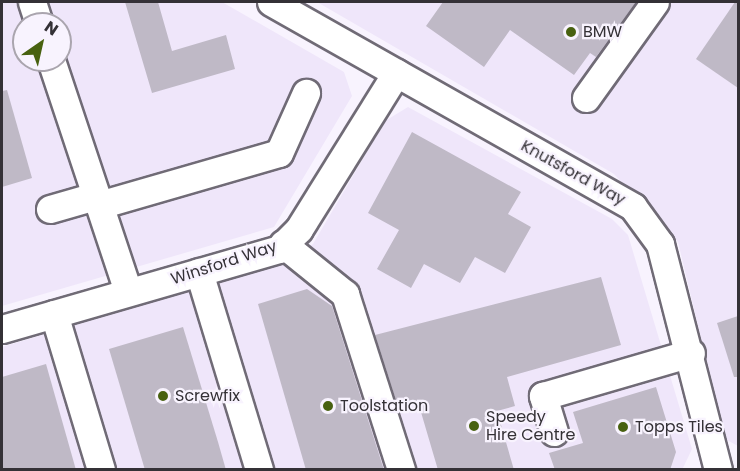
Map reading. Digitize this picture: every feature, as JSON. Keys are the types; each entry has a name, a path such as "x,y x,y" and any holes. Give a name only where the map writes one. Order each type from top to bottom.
{"street":[{"name":"Knutsford Way","path":"271,2 633,207 660,244 691,353 718,470"},
{"path":"586,98 656,2"},
{"path":"55,72 128,292"},
{"name":"Winsford Way","path":"2,329 199,272 283,244 396,73"},
{"path":"50,208 97,200 279,153 306,93"},
{"path":"283,244 345,294 401,470"},
{"path":"199,272 259,470"},
{"path":"54,314 101,470"},
{"path":"554,432 543,396 691,353"}],"shaded area":[{"path":"2,2 222,2 344,72 352,96 274,227 2,306"},
{"path":"317,2 738,2 738,446 725,439 678,242 614,174"},
{"path":"408,107 612,219 628,235 692,449 682,470 2,470 2,347 287,262 313,244 385,121"}],"building":[{"path":"125,2 158,2 172,51 226,35 235,69 152,93"},
{"name":"BMW","path":"443,2 636,2 596,57 590,53 574,75 510,30 484,67 426,26"},
{"path":"735,2 738,2 738,88 696,59"},
{"path":"7,90 32,178 2,187 2,91"},
{"path":"412,132 521,192 508,214 531,227 505,273 475,257 460,283 424,264 411,288 377,269 399,230 368,213"},
{"path":"601,277 621,345 507,377 515,406 497,411 514,470 438,470 418,402 398,407 375,335"},
{"name":"Toolstation","path":"307,289 332,306 384,470 306,470 258,304"},
{"path":"738,316 738,377 734,377 717,323"},
{"name":"Screwfix","path":"183,327 226,470 145,470 109,349"},
{"path":"46,364 76,470 2,470 2,377"},
{"name":"Topps Tiles","path":"656,387 676,452 670,470 555,470 549,453 583,443 573,412"}],"place":[{"name":"BMW","path":"571,32"},
{"name":"Screwfix","path":"163,396"},
{"name":"Toolstation","path":"328,406"},
{"name":"Speedy Hire Centre","path":"474,426"},
{"name":"Topps Tiles","path":"623,427"}]}
